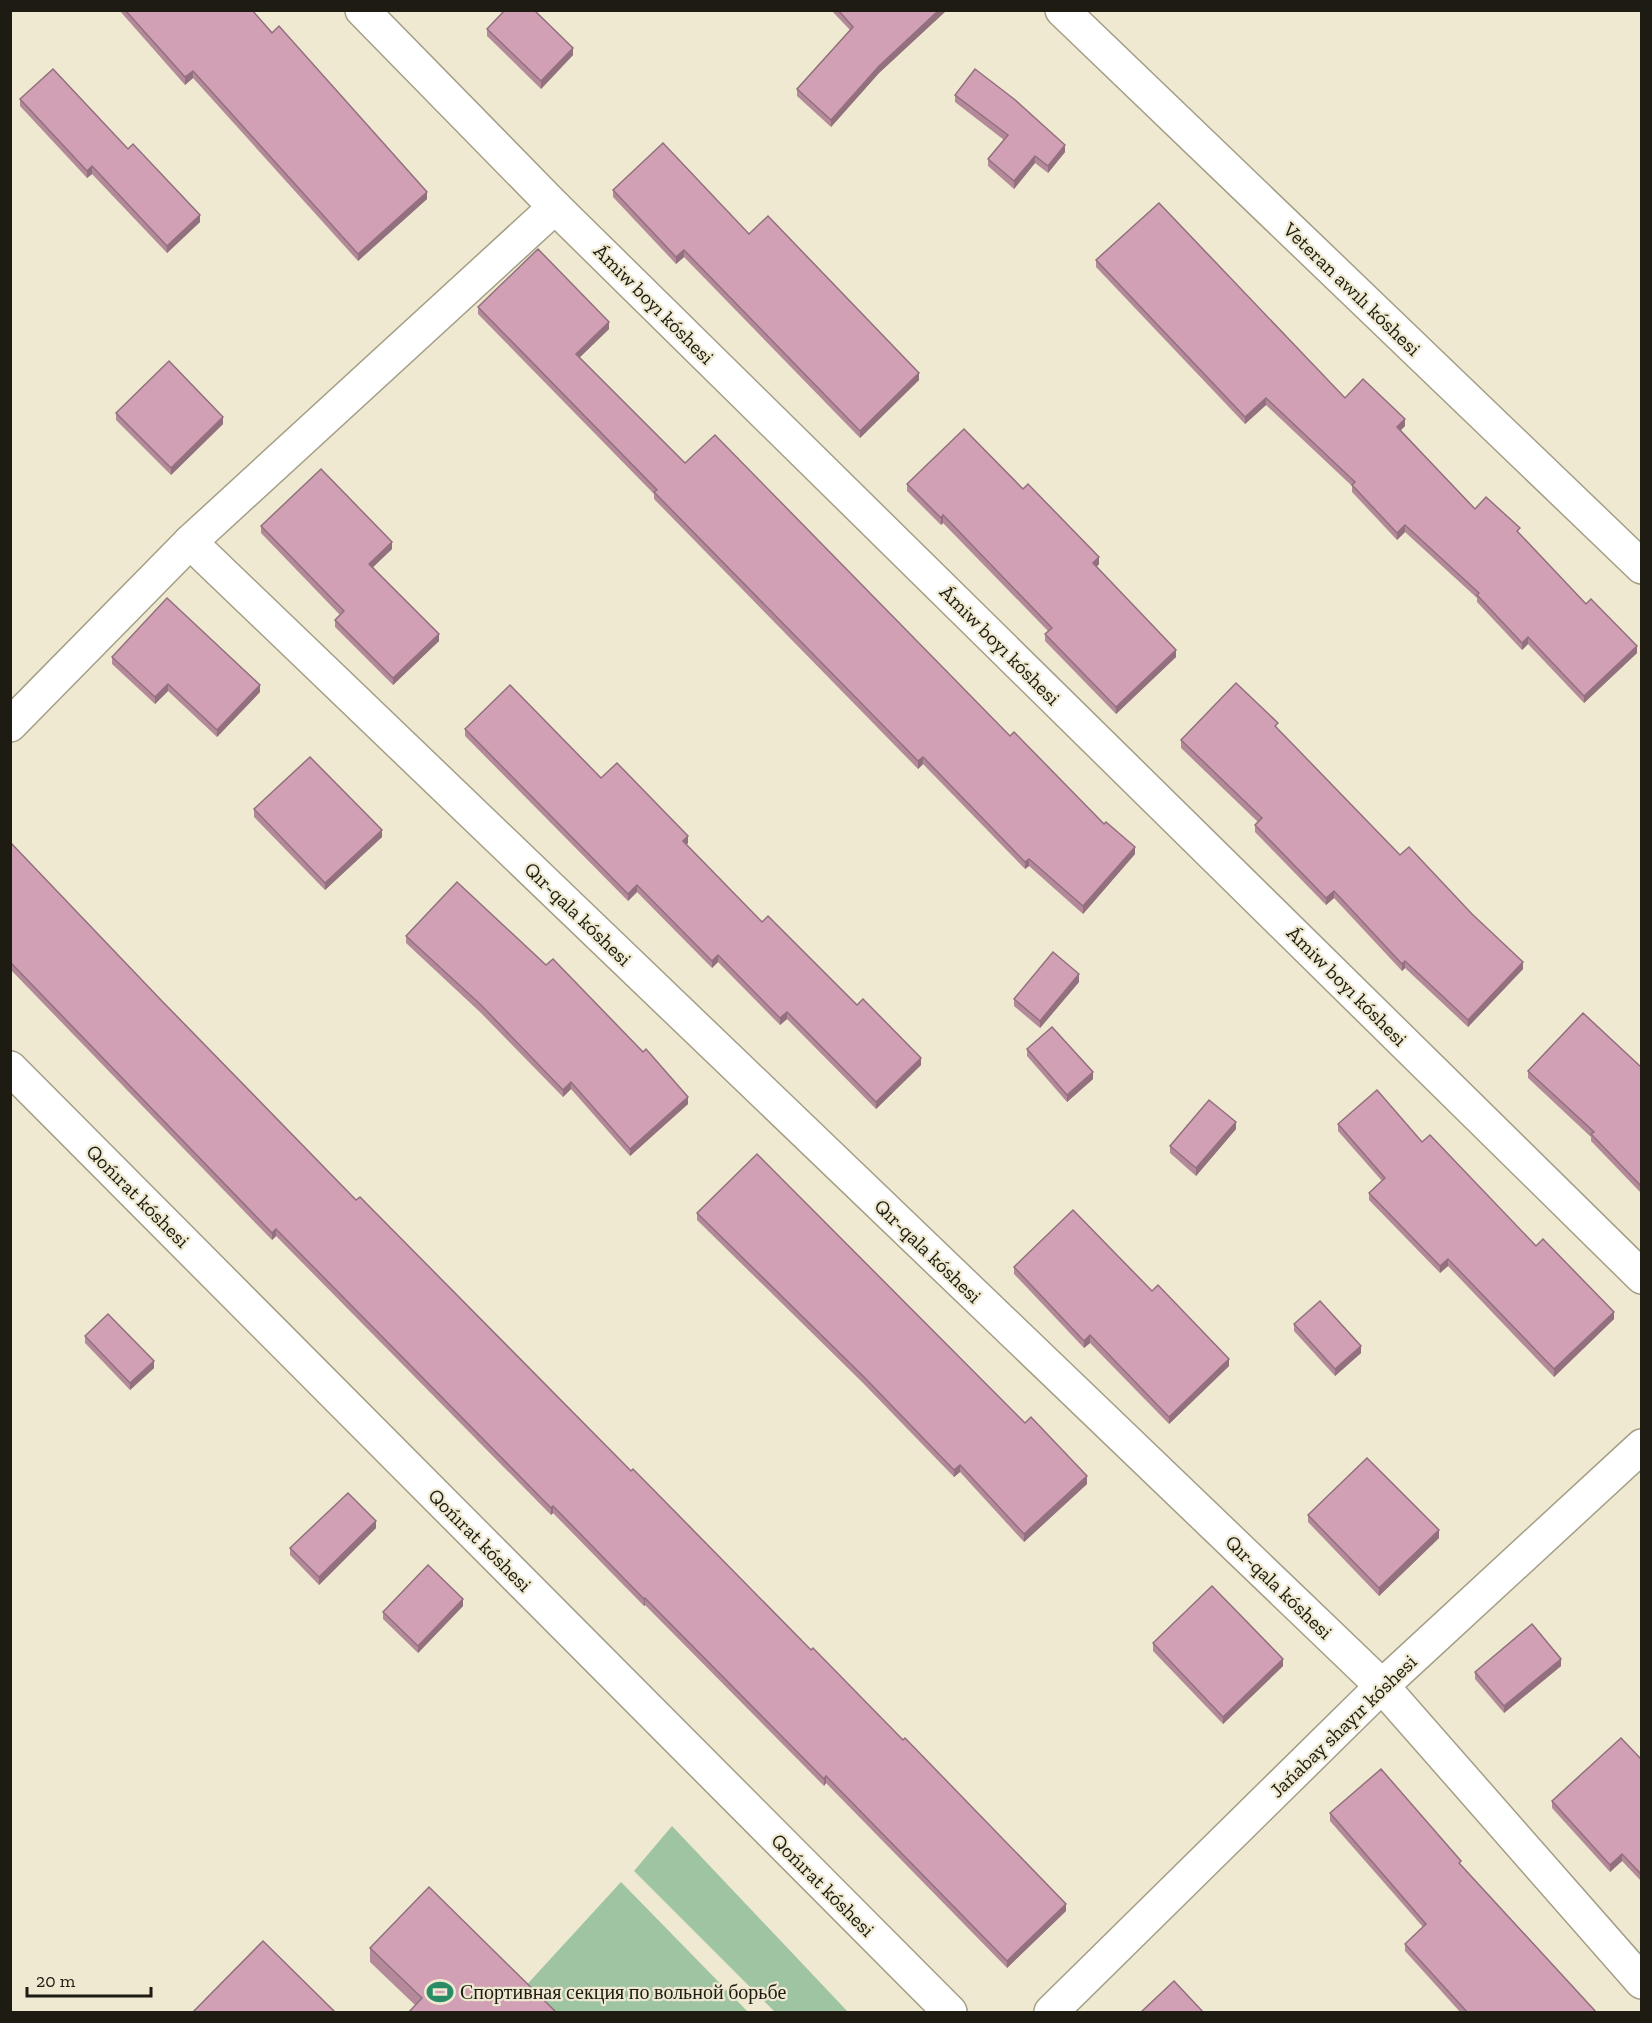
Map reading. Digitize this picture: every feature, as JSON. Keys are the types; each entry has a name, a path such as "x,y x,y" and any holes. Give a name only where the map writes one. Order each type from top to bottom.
{"street":[{"name":"Ámiw boyı kóshesi","path":"363,10 555,207 1641,1277"},
{"name":"Veteran awılı kóshesi","path":"1062,10 1641,567"},
{"path":"10,725 190,542 555,207"},
{"name":"Qır-qala kóshesi","path":"190,542 1382,1686 1641,1982"},
{"name":"Qońırat kóshesi","path":"10,1068 950,2013"},
{"name":"Jańabay shayır kóshesi","path":"1051,2013 1382,1686 1641,1446"}],"green space":[{"path":"672,1826 848,2012 775,2012 634,1871"},
{"path":"621,1882 748,2012 544,2012 522,1990"}],"building":[{"path":"125,10 252,10 272,33 279,26 427,192 358,254 193,71 185,77"},
{"path":"505,10 534,10 573,48 541,81 487,29"},
{"path":"838,10 939,10 879,66 831,120 797,89 853,27"},
{"path":"53,69 128,149 133,144 200,215 167,246 92,166 87,171 20,99"},
{"path":"975,69 1014,99 1065,145 1048,166 1035,156 1014,181 988,159 1008,135 955,95"},
{"path":"663,143 749,234 768,216 919,373 860,431 684,250 676,257 613,190"},
{"path":"1159,203 1345,398 1363,379 1405,419 1397,427 1475,509 1486,497 1520,528 1517,531 1586,604 1591,599 1637,646 1584,696 1528,637 1522,643 1477,595 1479,593 1405,525 1397,533 1352,485 1355,482 1266,398 1245,417 1096,260"},
{"path":"538,249 609,322 576,354 685,463 715,435 1010,736 1014,732 1104,824 1106,822 1135,847 1083,906 1029,859 1025,862 923,757 918,761 654,492 657,490 478,307"},
{"path":"169,361 223,417 171,468 116,413"},
{"path":"964,429 1023,489 1028,484 1099,557 1093,563 1176,650 1116,707 1045,634 1052,628 943,515 941,518 907,484"},
{"path":"321,469 392,542 369,564 439,634 393,678 335,620 344,611 261,526"},
{"path":"167,598 260,685 217,730 168,684 155,697 112,657"},
{"path":"1236,683 1278,723 1275,726 1400,855 1409,847 1472,914 1523,962 1468,1020 1405,961 1402,964 1334,891 1326,898 1255,825 1262,818 1181,740"},
{"path":"510,685 601,778 617,763 688,836 683,841 762,922 768,916 857,1005 863,999 921,1058 876,1102 787,1012 780,1018 718,955 712,961 637,885 628,894 465,729"},
{"path":"310,757 382,830 325,883 254,809"},
{"path":"10,842 356,1200 360,1197 811,1650 813,1648 903,1740 905,1738 1066,1904 1007,1961 826,1776 824,1779 553,1506 551,1508 276,1229 272,1233 10,962"},
{"path":"457,882 546,965 553,959 643,1052 646,1049 688,1097 630,1149 571,1082 563,1090 481,1005 406,936"},
{"path":"1053,952 1079,974 1040,1021 1014,999"},
{"path":"1583,1013 1641,1067 1641,1186 1591,1134 1594,1132 1528,1071"},
{"path":"1052,1027 1093,1072 1067,1095 1027,1049"},
{"path":"1377,1090 1422,1142 1430,1135 1536,1246 1543,1239 1614,1312 1554,1369 1448,1259 1440,1266 1369,1193 1385,1178 1338,1124"},
{"path":"1209,1100 1236,1122 1196,1168 1170,1146"},
{"path":"757,1154 1025,1423 1031,1417 1087,1476 1024,1534 960,1465 954,1470 863,1376 697,1213"},
{"path":"1073,1210 1152,1291 1158,1285 1229,1359 1169,1417 1090,1335 1084,1341 1014,1267"},
{"path":"1320,1301 1361,1346 1335,1369 1294,1324"},
{"path":"108,1314 154,1361 130,1383 85,1336"},
{"path":"1367,1458 1439,1530 1379,1588 1308,1515"},
{"path":"348,1493 376,1521 319,1577 290,1548"},
{"path":"428,1565 463,1599 418,1646 383,1612"},
{"path":"1212,1586 1283,1659 1223,1717 1153,1643"},
{"path":"1532,1624 1561,1659 1504,1706 1475,1672"},
{"path":"1621,1738 1641,1759 1641,1874 1622,1854 1610,1865 1552,1801"},
{"path":"1381,1769 1461,1861 1459,1863 1597,2013 1468,2013 1405,1944 1426,1924 1330,1813"},
{"path":"429,1887 557,2013 408,2013 422,1998 370,1948"},
{"path":"263,1941 336,2013 192,2013"},
{"path":"1174,1981 1204,2013 1140,2013"}],"place":[{"name":"Спортивная секция по вольной борьбе","path":"440,1992"}]}
